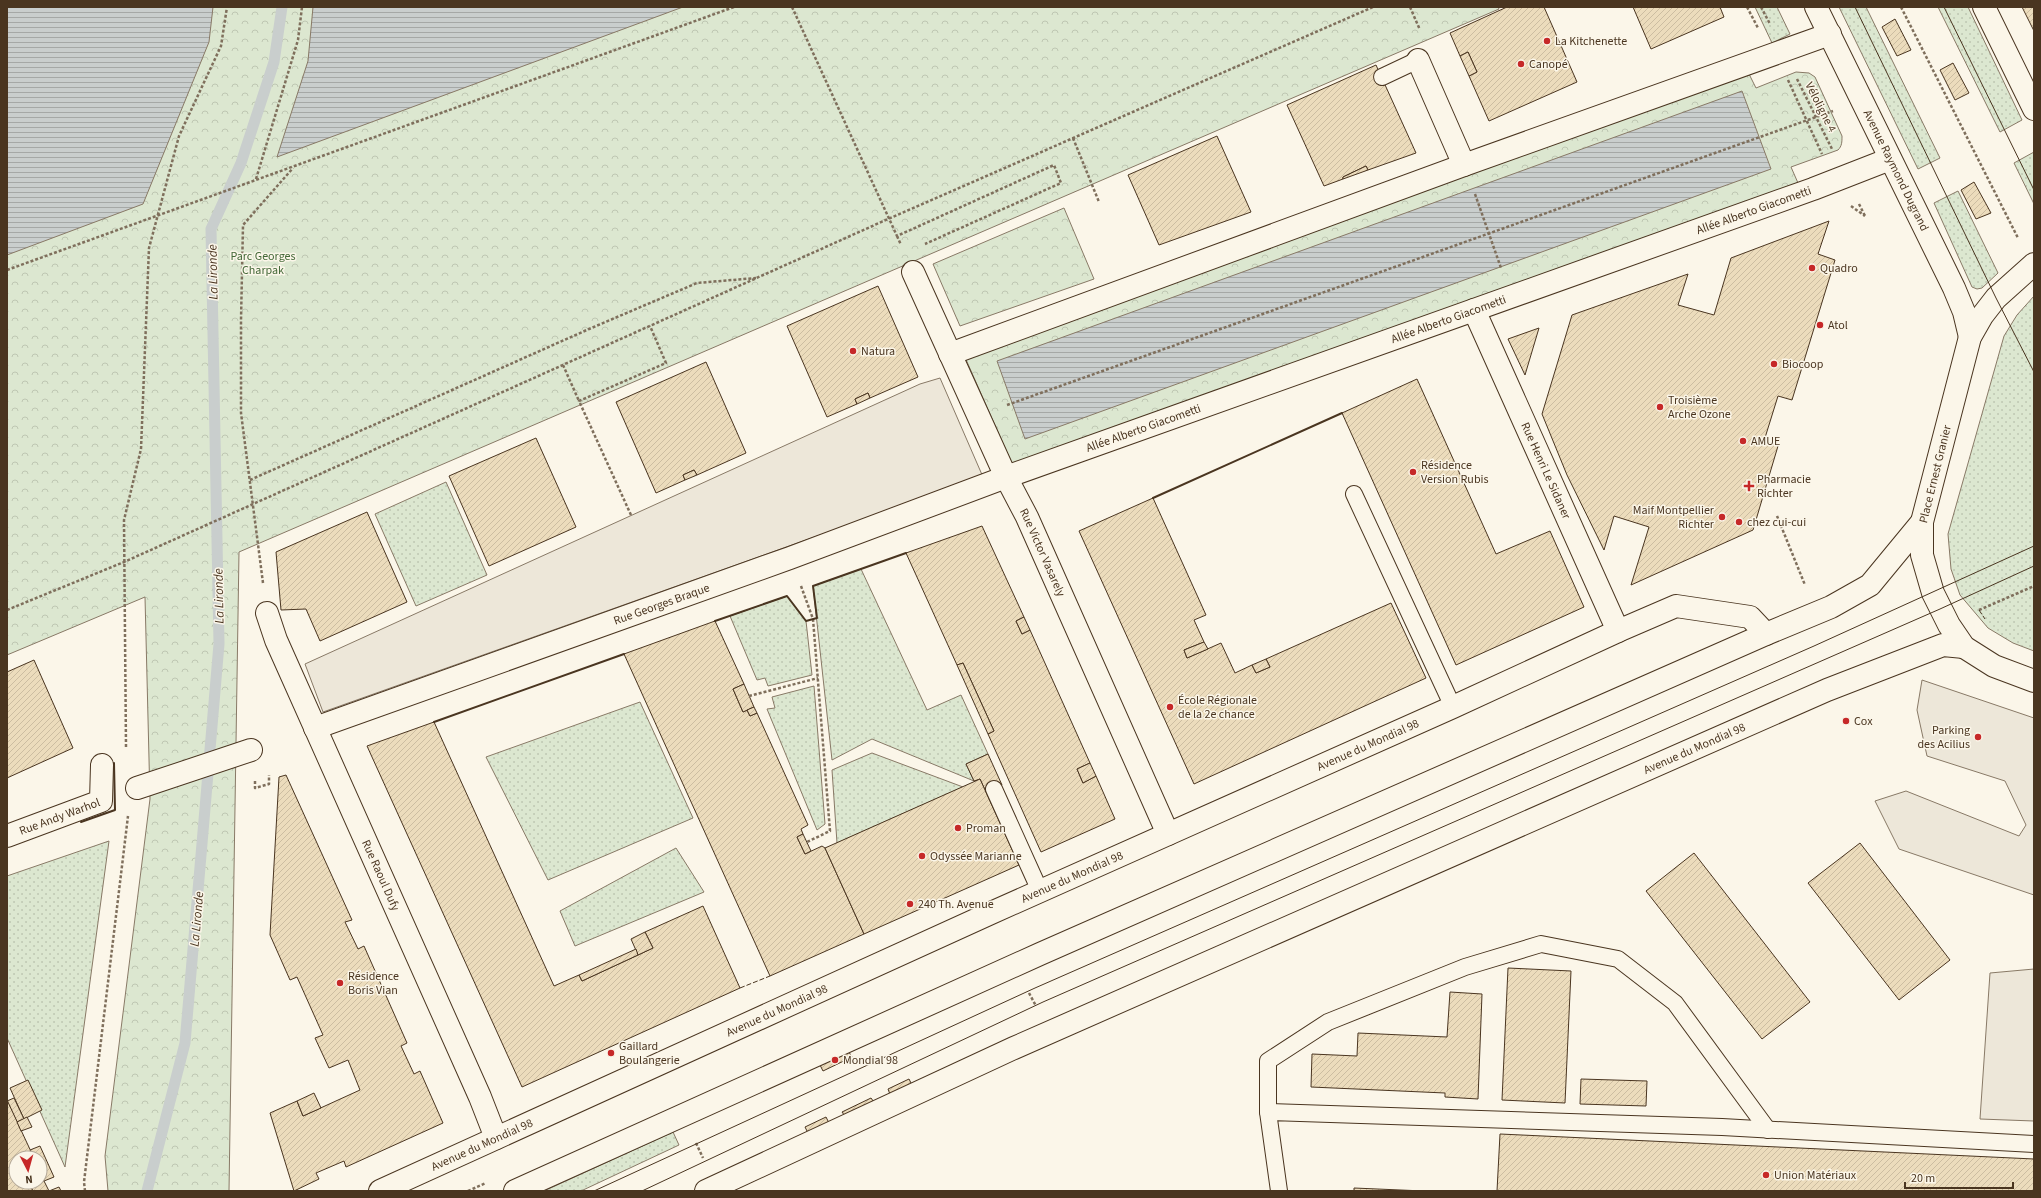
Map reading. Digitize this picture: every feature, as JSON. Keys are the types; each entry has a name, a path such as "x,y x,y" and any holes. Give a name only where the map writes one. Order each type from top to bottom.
{"street":[{"name":"Avenue Raymond Dugrand","path":"1816,7 1954,288 1964,312 1970,337"},
{"path":"1984,7 2034,109"},
{"path":"950,354 1464,165 1830,34"},
{"path":"1418,60 1464,165"},
{"name":"Allée Alberto Giacometti","path":"1006,478 1512,297 1890,159"},
{"name":"Place Ernest Granier","path":"2032,265 1996,298 1982,316 1970,337 1922,522 1922,555 1933,593 1949,625 1964,647 1994,666 2034,681"},
{"name":"Rue Victor Vasarely","path":"913,272 979,415 1006,478 1027,518 1168,834"},
{"name":"Rue Henri Le Sidaner","path":"1474,310 1618,630"},
{"name":"Rue Georges Braque","path":"315,728 790,558 1006,478"},
{"path":"515,1191 1040,954 1766,634 1817,613 1870,585 1922,522"},
{"name":"Avenue du Mondial 98","path":"380,1191 1040,891 1453,707 1618,630 1676,606 1750,617 1766,634"},
{"name":"Rue Raoul Dufy","path":"267,613 276,640 480,1097 496,1138"},
{"name":"Avenue du Mondial 98","path":"706,1191 1014,1048 1827,690 1943,645 1964,647"},
{"path":"137,788 251,750"},
{"name":"Rue Andy Warhol","path":"7,836 101,802 102,765"}],"lane":[{"path":"1382,77 1418,60"},
{"path":"1354,494 1453,707"},
{"path":"994,789 1040,891"},
{"path":"1278,1191 1268,1112 1268,1061 1328,1022 1465,967 1541,944 1618,959 1674,1003 1768,1130"},
{"path":"1268,1112 1768,1130 2034,1144"}],"path":[{"path":"127,752 124,520 141,448 149,248 179,136 221,46 227,7"},
{"path":"256,180 298,40 302,7"},
{"path":"7,270 157,217 224,190 294,167 734,7"},
{"path":"792,7 897,236 1054,165 1061,183 919,247"},
{"path":"7,610 124,562 211,524 888,219 1373,7"},
{"name":"Véloligne 4","path":"1761,7 1777,53 1816,118 1840,178 1845,202 1865,216 1840,178"},
{"path":"1901,7 2032,265"},
{"path":"1777,53 1807,121 1840,178"},
{"path":"979,415 1834,111"},
{"path":"1073,138 1099,202"},
{"path":"1464,165 1512,297"},
{"path":"267,613 241,413 243,225 294,167"},
{"path":"250,480 589,329 697,283 758,278"},
{"path":"579,401 666,363 650,326"},
{"path":"563,365 631,515"},
{"path":"1777,516 1817,613"},
{"path":"790,558 813,620 830,831 807,842"},
{"path":"1979,610 2034,586"},
{"path":"750,696 818,678"},
{"path":"85,1191 84,1182 127,832 128,808"}],"green space":[{"name":"Parc Georges Charpak","path":"7,7 1498,7 1499,9 239,552 229,1191 108,1191 105,1156 150,799 145,597 7,655"},
{"path":"1755,7 1777,7 1790,34 1772,43"},
{"path":"1839,7 1866,7 1940,158 1918,169"},
{"path":"1938,7 1968,7 2022,120 2000,132"},
{"path":"1796,72 1809,73 1815,77 1842,136 1842,144 1838,150 1791,167 1798,183 1012,464 964,355 1749,74 1756,88"},
{"path":"2034,152 2034,204 2014,163"},
{"path":"1958,191 1998,273 1982,288 1977,289 1972,287 1934,203"},
{"path":"1064,208 1094,279 960,326 933,264"},
{"path":"2034,296 2034,651 2013,643 1988,628 1960,595 1951,569 1948,534 2004,336 2017,315"},
{"path":"446,482 487,575 416,606 375,514"},
{"path":"861,569 927,710 961,695 988,754 966,764 974,781 872,739 832,760 813,586"},
{"path":"787,596 806,621 812,675 768,686 765,678 757,680 730,616"},
{"path":"814,686 825,824 817,830 767,709 775,708 772,697"},
{"path":"640,702 693,818 548,880 486,757"},
{"path":"872,753 963,787 837,843 832,770"},
{"path":"109,841 65,1167 7,1038 7,876"},
{"path":"676,848 704,892 575,946 560,911"},
{"path":"673,1132 679,1145 581,1191 544,1191"}],"shaded area":[{"path":"7,7 213,7 209,42 143,204 7,255"},
{"path":"313,7 683,7 277,157 308,61"},
{"path":"1742,91 1771,169 1025,439 997,361"},
{"path":"940,378 983,477 323,712 305,664 920,384"},
{"path":"1922,680 2034,718 2034,895 1899,849 1875,801 1906,791 2019,836 2026,825 2005,781 1927,756 1917,710"},
{"path":"2034,969 2034,1121 1980,1119 1990,973"}],"building":[{"name":"Canopé","path":"1507,7 1544,7 1577,82 1489,121 1469,76 1477,72 1468,52 1460,56 1450,33"},
{"path":"1633,7 1720,7 1724,17 1651,49"},
{"path":"2022,7 2034,7 2034,31"},
{"path":"1895,19 1911,50 1897,56 1882,27"},
{"path":"1468,52 1477,72 1469,76 1460,56"},
{"path":"1953,63 1969,93 1955,100 1940,70"},
{"path":"1376,65 1416,153 1368,170 1366,166 1343,177 1343,179 1324,186 1287,105"},
{"path":"1217,136 1251,212 1159,245 1128,175"},
{"path":"1366,166 1368,170 1343,179 1343,177"},
{"path":"1974,182 1991,213 1976,219 1961,190"},
{"name":"Troisième Arche Ozone","path":"1829,221 1818,254 1835,260 1792,400 1778,396 1764,441 1778,446 1753,530 1631,585 1649,527 1614,516 1604,550 1567,475 1542,414 1572,315 1688,274 1678,305 1714,315 1731,258"},
{"name":"Natura","path":"878,286 918,377 870,398 868,393 855,399 857,404 827,417 787,326"},
{"path":"1539,328 1525,375 1508,339"},
{"path":"706,362 746,453 697,475 694,470 683,475 685,480 656,493 616,402"},
{"name":"Résidence Version Rubis","path":"1417,379 1496,554 1550,531 1584,607 1456,665 1342,413"},
{"path":"868,393 870,398 857,404 855,399"},
{"path":"536,438 576,527 489,566 449,476"},
{"path":"694,470 697,475 685,480 683,475"},
{"path":"1153,498 1206,615 1194,620 1204,642 1184,650 1187,658 1221,643 1235,673 1252,665 1256,673 1270,667 1266,659 1391,603 1426,678 1194,784 1079,531"},
{"path":"367,512 407,602 320,641 306,609 281,610 276,552"},
{"path":"982,526 1024,617 1016,621 1022,634 1030,630 1090,763 1077,769 1083,783 1096,776 1115,819 1041,852 988,734 994,731 963,663 957,665 906,553"},
{"path":"1024,617 1030,630 1022,634 1016,621"},
{"path":"715,621 744,684 733,689 743,712 747,710 750,716 757,713 808,825 801,829 803,834 797,837 805,854 822,846 825,848 864,934 770,976 624,654"},
{"path":"1204,642 1208,649 1187,658 1184,650"},
{"path":"1266,659 1270,667 1256,673 1252,665"},
{"path":"34,660 73,748 7,778 7,672"},
{"path":"963,663 994,731 988,734 957,665"},
{"path":"744,684 754,707 743,712 733,689"},
{"path":"754,707 757,713 750,716 747,710"},
{"path":"434,722 554,986 579,975 582,981 653,948 645,932 703,906 740,988 522,1087 367,746"},
{"path":"988,754 1002,785 986,792 980,779 974,781 966,764"},
{"path":"1090,763 1096,776 1083,783 1077,769"},
{"name":"Résidence Boris Vian","path":"286,775 352,920 345,922 358,949 364,946 407,1043 401,1046 414,1074 420,1071 443,1123 346,1167 344,1161 316,1173 319,1179 294,1191 270,1113 297,1101 303,1116 360,1090 348,1060 329,1068 315,1038 323,1035 297,977 290,980 270,935 279,777"},
{"name":"Odyssée Marianne","path":"980,779 1019,865 864,934 825,848"},
{"path":"803,834 811,851 805,854 797,837"},
{"path":"1860,843 1950,960 1899,1000 1808,883"},
{"path":"1694,853 1810,1002 1762,1039 1646,891"},
{"path":"645,932 653,948 638,955 631,939"},
{"path":"636,949 638,955 582,981 579,975"},
{"path":"1508,968 1571,971 1565,1103 1502,1100"},
{"path":"1450,992 1482,994 1478,1099 1445,1097 1445,1093 1311,1087 1312,1054 1357,1056 1358,1033 1447,1037"},
{"name":"Mondial 98","path":"847,1049 852,1057 823,1071 819,1063"},
{"path":"909,1079 913,1087 891,1097 888,1089"},
{"path":"1581,1079 1647,1081 1646,1106 1580,1104"},
{"path":"28,1080 42,1110 24,1119 10,1088"},
{"path":"314,1093 321,1108 303,1116 297,1101"},
{"path":"14,1098 24,1119 17,1122 7,1101"},
{"path":"871,1098 876,1105 847,1119 842,1112"},
{"path":"7,1100 30,1150 8,1150 8,1190 33,1191 7,1191"},
{"path":"27,1117 32,1127 21,1131 17,1122"},
{"path":"826,1117 830,1125 809,1135 805,1127"},
{"name":"Union Matériaux","path":"1500,1134 2034,1159 2034,1191 1497,1191"},
{"path":"40,1146 42,1150 30,1150"},
{"path":"48,1164 54,1177 48,1179"},
{"path":"59,1187 61,1191 49,1191"},
{"path":"1354,1188 1424,1191 1354,1191"},
{"path":"48,1189 49,1191 33,1191"}],"waterway":[{"name":"La Lironde","path":"147,1191 185,1043 219,644 211,229 241,163 274,62 282,7"}],"tram line":[{"path":"1855,7 1996,298 2034,372"},
{"path":"1944,7 2034,190"},
{"path":"594,1191 1035,988 1814,646 2034,546"},
{"path":"642,1191 1043,1002 1940,609 2034,566"}],"fence":[{"path":"1979,610 1985,619"},
{"path":"740,988 770,976"}],"wall":[{"path":"1153,498 1342,413"},
{"path":"715,621 787,596 806,621 817,618 813,586 906,553"},
{"path":"434,722 624,654"},
{"path":"81,822 115,810 114,763"}],"place":[{"name":"La Kitchenette","path":"1547,41"},
{"name":"Canopé","path":"1521,64"},
{"name":"Quadro","path":"1812,268"},
{"name":"Atol","path":"1820,325"},
{"name":"Natura","path":"853,351"},
{"name":"Biocoop","path":"1774,364"},
{"name":"Troisième Arche Ozone","path":"1660,407"},
{"name":"AMUE","path":"1743,441"},
{"name":"Résidence Version Rubis","path":"1413,472"},
{"name":"Pharmacie Richter","path":"1749,486"},
{"name":"Maif Montpellier Richter","path":"1722,517"},
{"name":"chez cui-cui","path":"1739,522"},
{"name":"École Régionale de la 2e chance","path":"1170,707"},
{"name":"Cox","path":"1846,721"},
{"name":"Parking des Acilius","path":"1978,737"},
{"name":"Proman","path":"958,828"},
{"name":"Odyssée Marianne","path":"922,856"},
{"name":"240 Th. Avenue","path":"910,904"},
{"name":"Résidence Boris Vian","path":"340,983"},
{"name":"Gaillard Boulangerie","path":"611,1053"},
{"name":"Mondial 98","path":"835,1060"},
{"name":"Union Matériaux","path":"1766,1175"}]}
